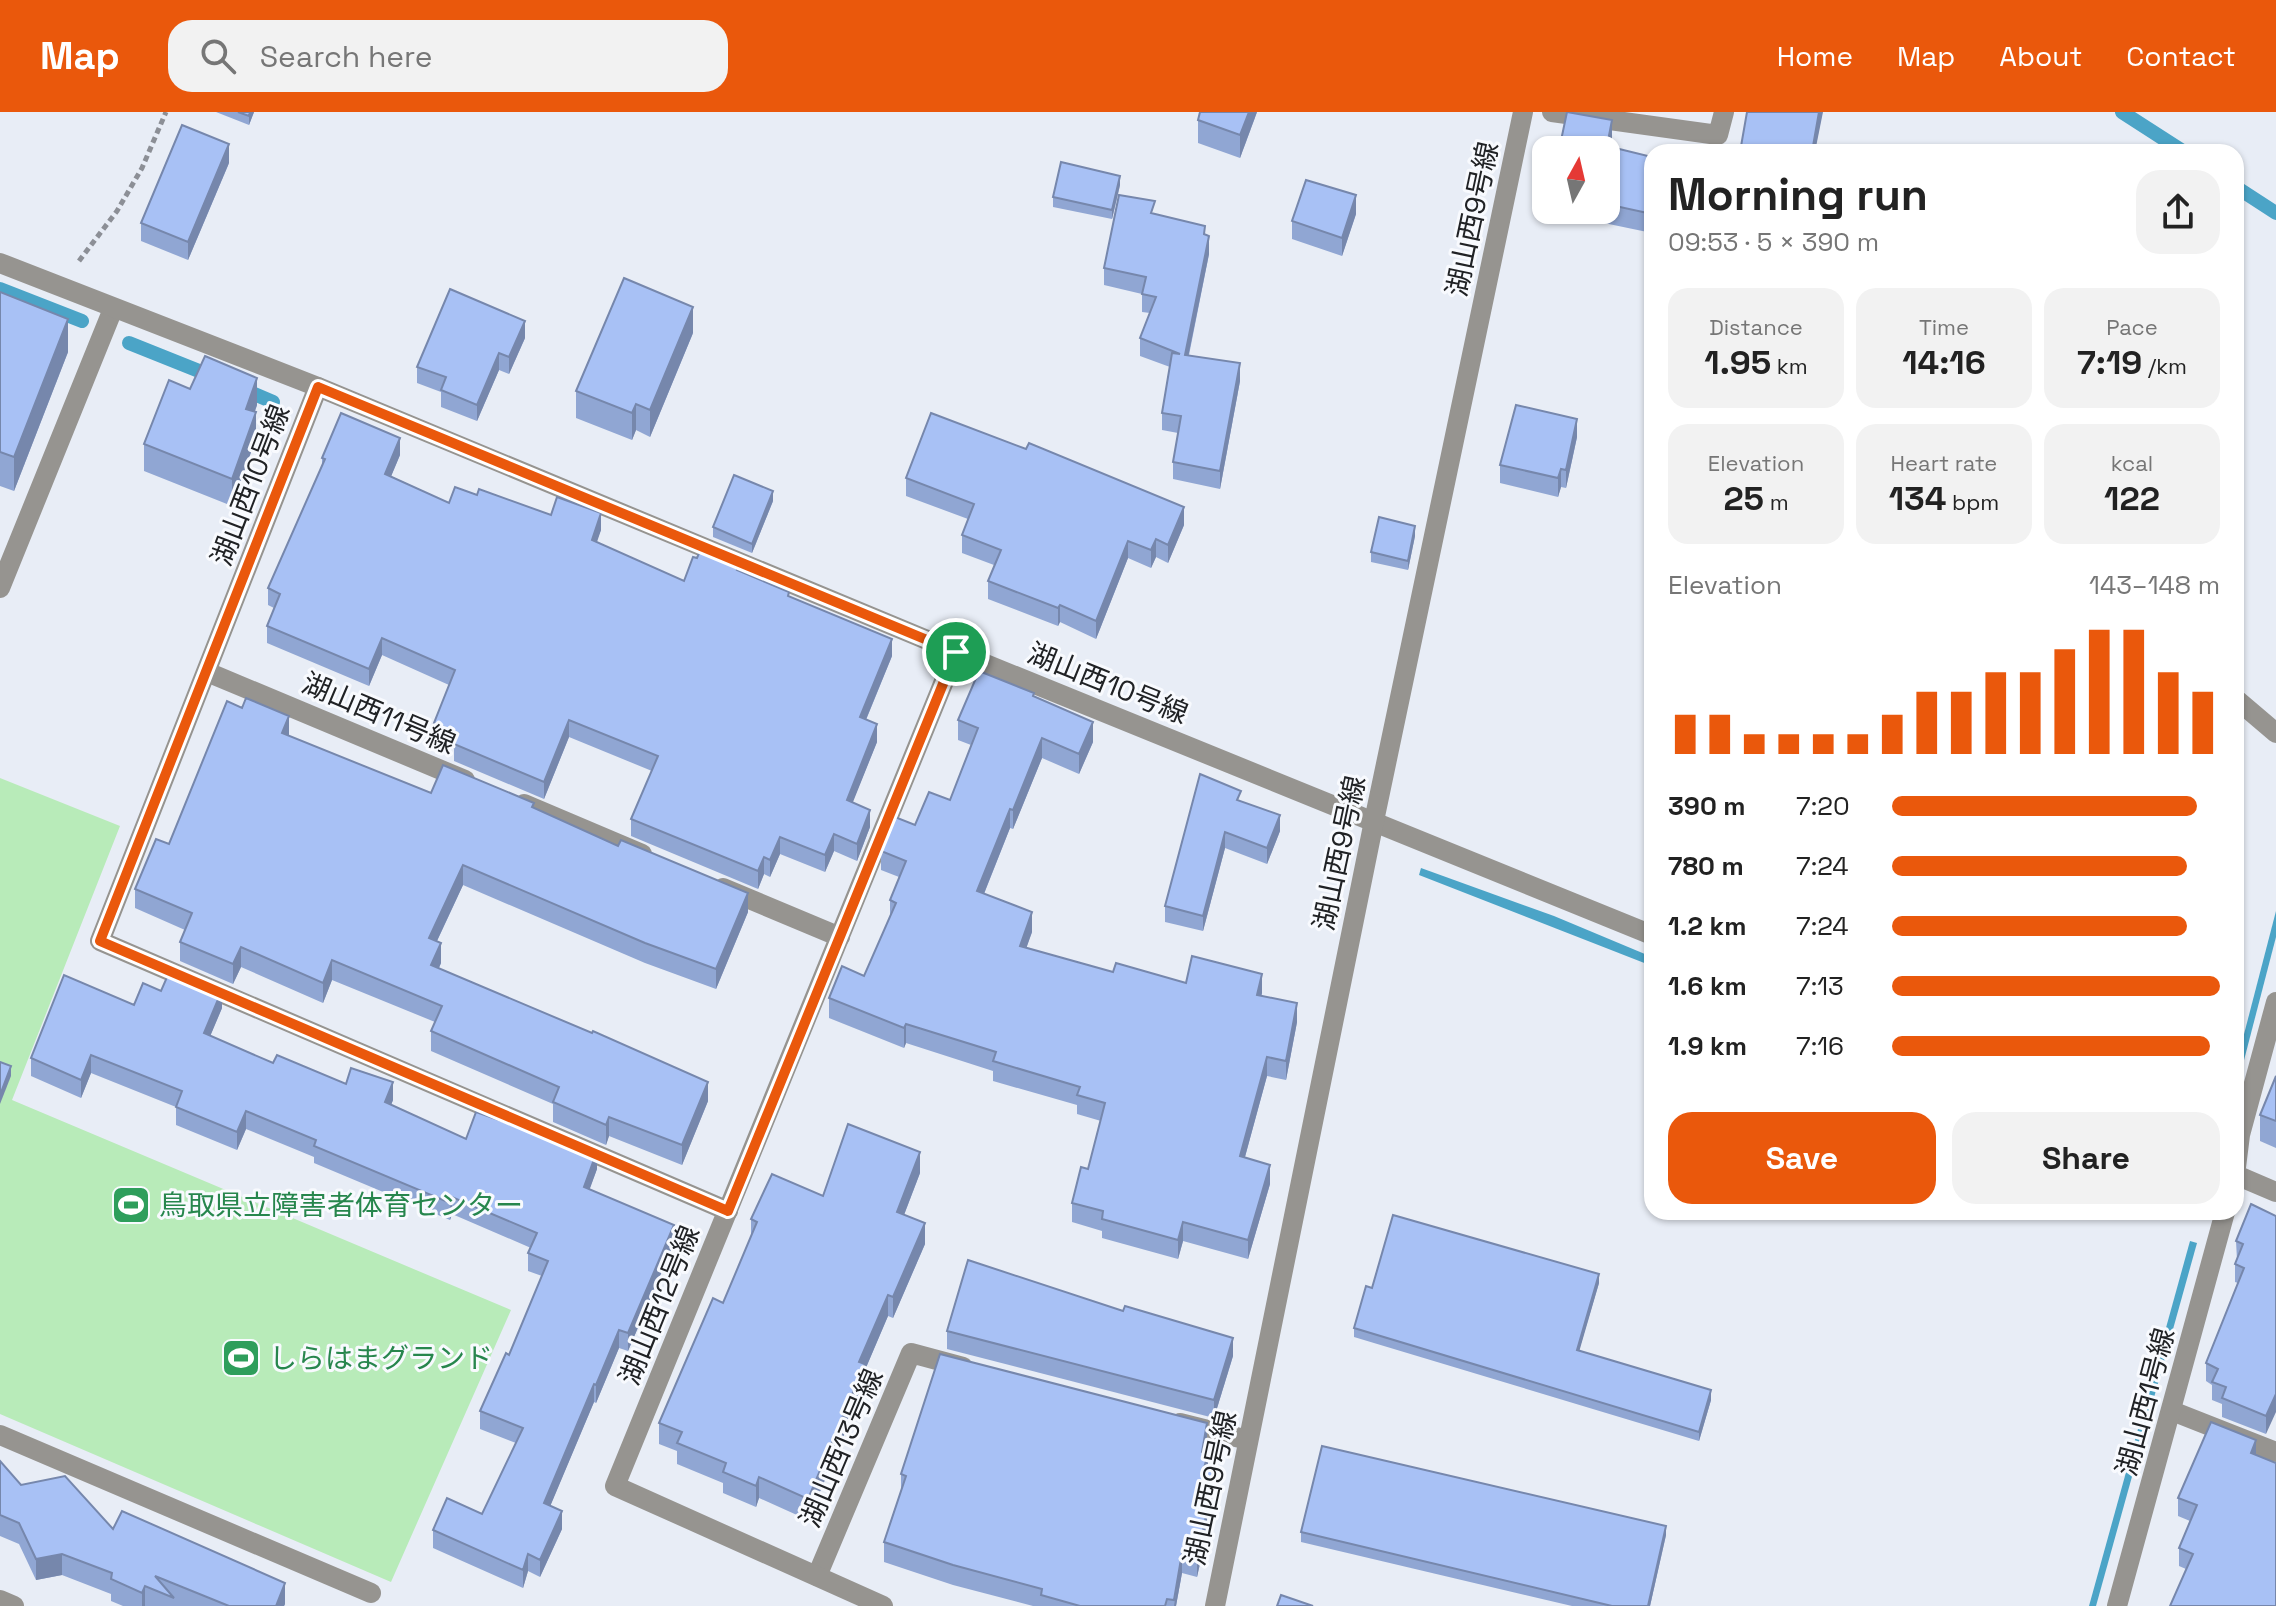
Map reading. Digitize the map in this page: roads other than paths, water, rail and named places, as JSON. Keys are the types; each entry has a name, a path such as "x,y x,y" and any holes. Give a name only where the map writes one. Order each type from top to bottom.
{"street":[{"name":"湖山西9号線","path":"1215,1606 1374,821 1523,112"},
{"path":"1552,112 1718,135 1724,112"},
{"path":"0,263 318,387"},
{"path":"0,588 113,309"},
{"name":"湖山西10号線","path":"728,1211 100,941 318,387 956,652 1644,932"},
{"name":"湖山西12号線","path":"883,1606 615,1486 956,652"},
{"name":"湖山西11号線","path":"207,672 663,863"},
{"path":"2244,706 2276,733"},
{"path":"707,881 840,937"},
{"path":"2244,1120 2276,1002"},
{"path":"2244,1178 2276,1192"},
{"name":"湖山西1号線","path":"2117,1606 2223,1220"},
{"name":"湖山西13号線","path":"817,1576 911,1353 988,1373"},
{"path":"2172,1411 2276,1452"},
{"path":"1157,1417 1248,1440"},
{"path":"0,1435 371,1593"},
{"path":"0,1600 14,1606"}],"water":[{"path":"1421,868 1554,916 1644,954 1644,963 1419,875"},
{"path":"2276,911 2276,937 2244,1060 2244,1034"},
{"path":"2190,1241 2197,1243 2096,1606 2089,1606"}],"waterway":[{"path":"2122,112 2172,144"},
{"path":"2244,192 2276,213"},
{"path":"0,289 82,321"},
{"path":"129,343 214,377"},
{"path":"240,388 273,402"}],"place":[{"name":"鳥取県立障害者体育センター","path":"131,1205"},
{"name":"しらはまグランド","path":"241,1358"}]}
